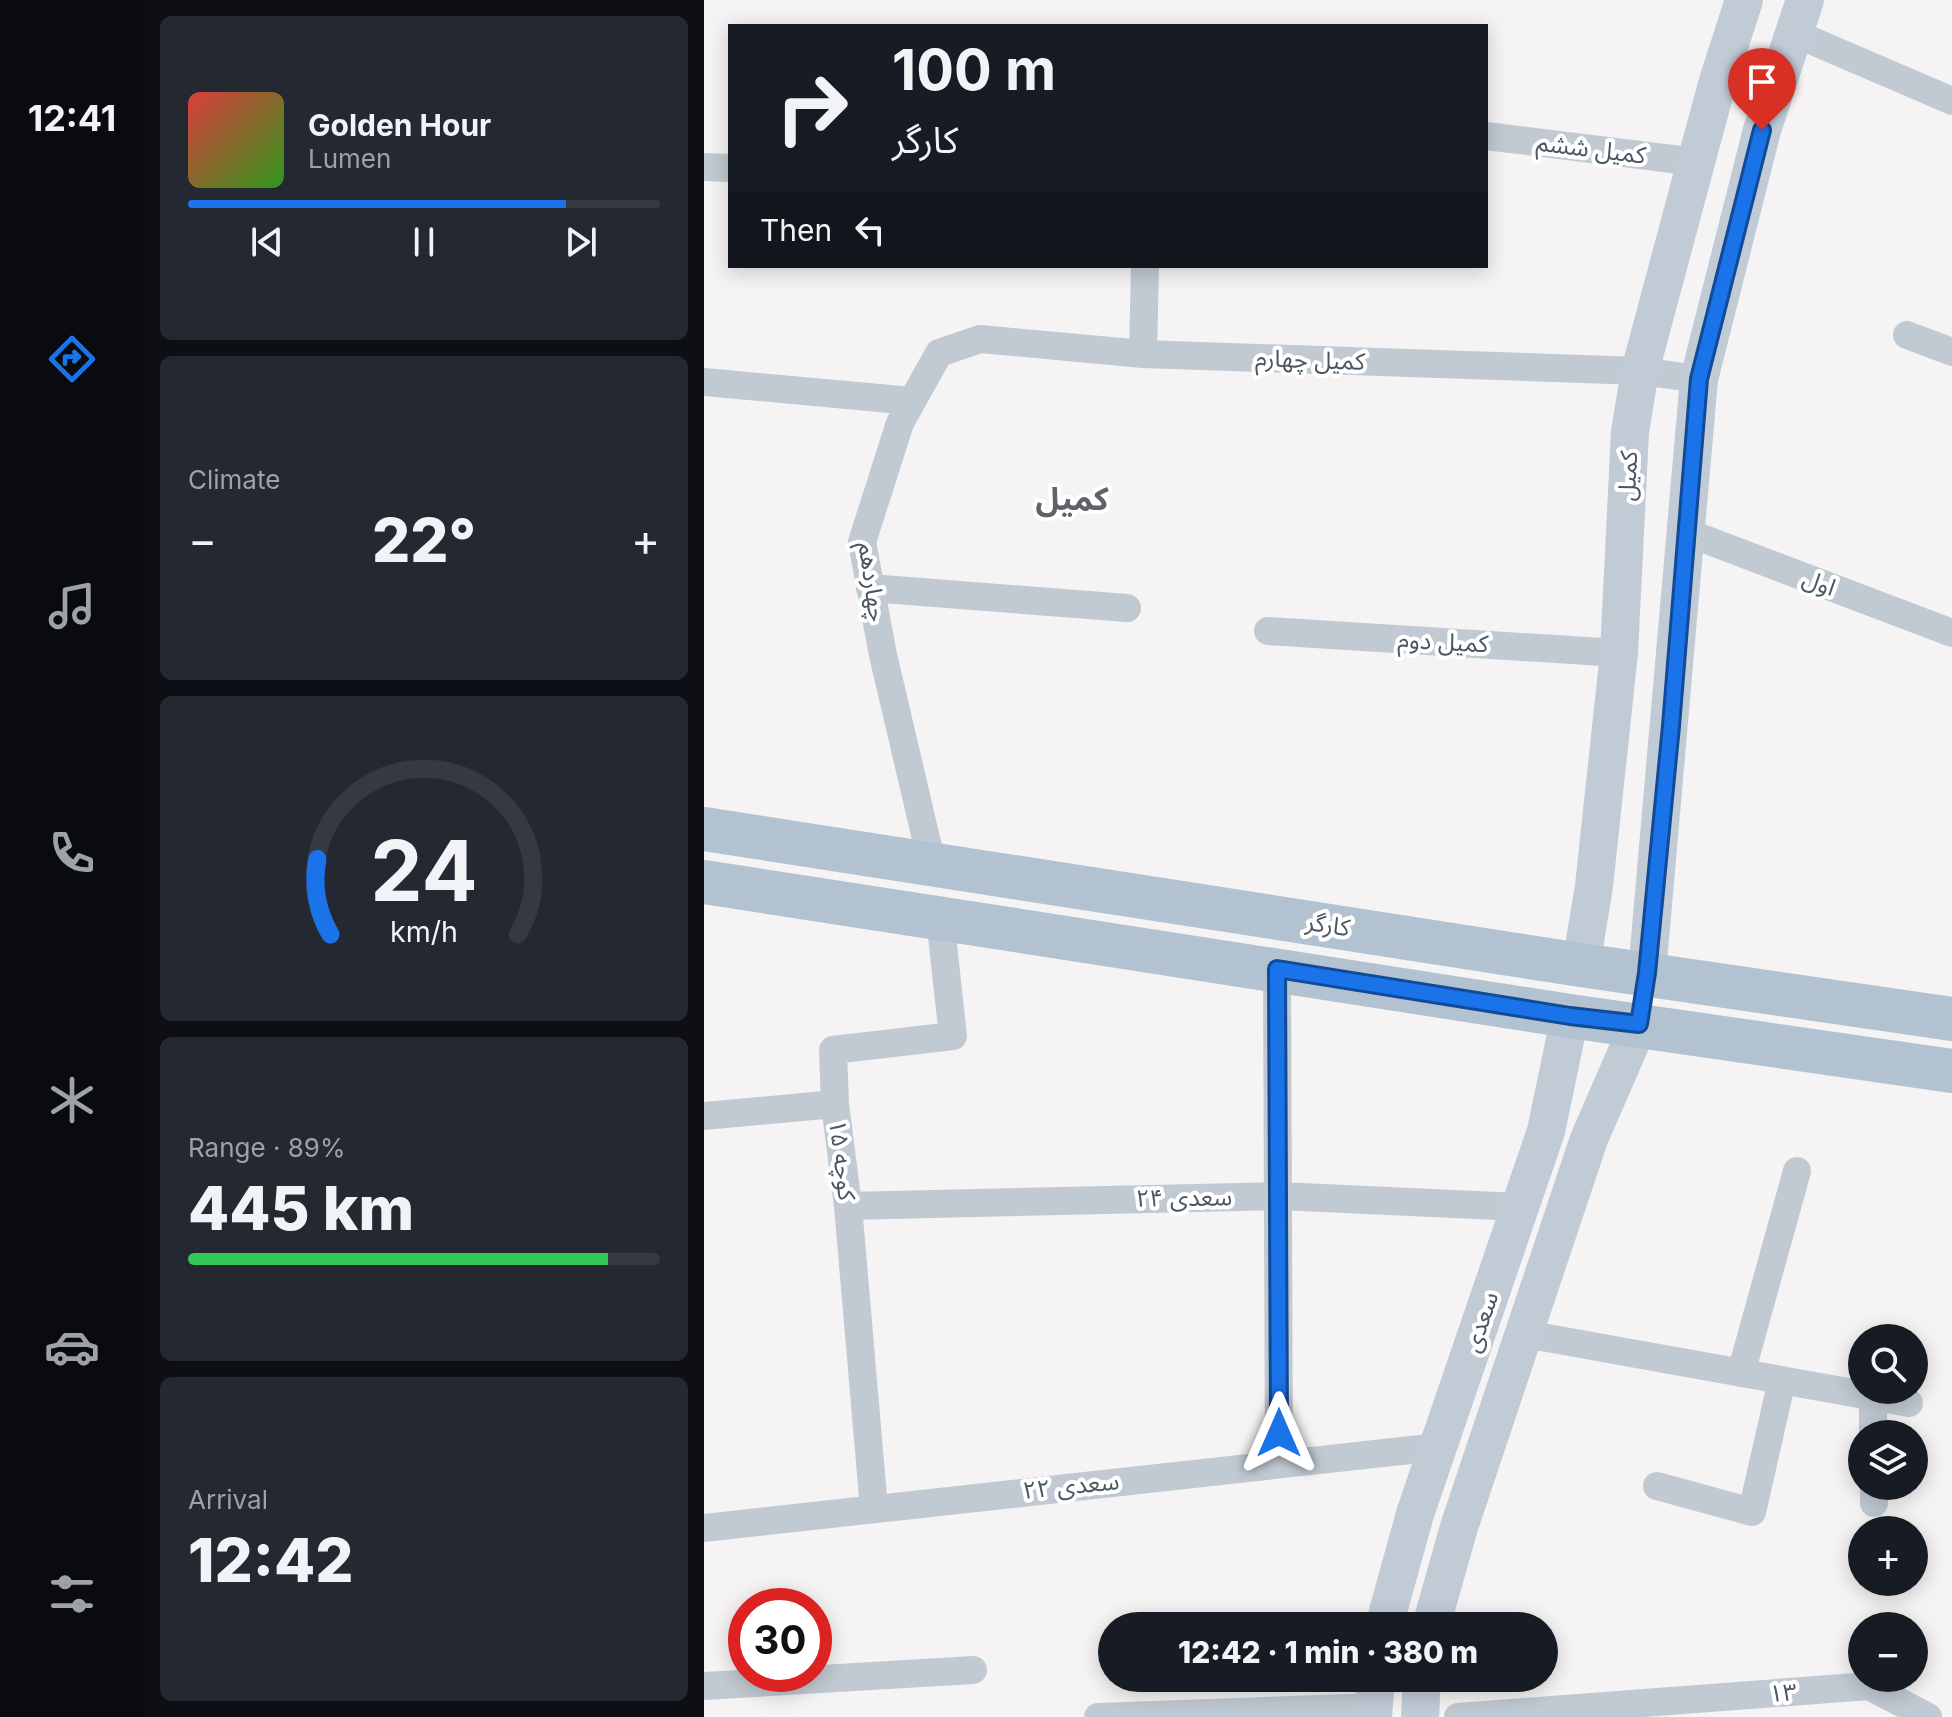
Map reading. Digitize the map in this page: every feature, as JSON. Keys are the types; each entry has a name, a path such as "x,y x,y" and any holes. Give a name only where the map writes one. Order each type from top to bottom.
{"main road":[{"name":"کارگر","path":"704,829 1581,965 1952,1019"},
{"path":"704,882 1570,1016 1952,1071"},
{"path":"1570,1016 1581,965"},
{"path":"1639,1024 1647,973"}],"street":[{"name":"کمیل","path":"1581,965 1594,886 1619,653 1630,432 1640,371 1718,81 1744,0"},
{"path":"1647,973 1699,379 1762,130 1800,16 1952,101"},
{"name":"کمیل ششم","path":"1488,136 1696,162"},
{"path":"704,167 728,168"},
{"path":"1143,354 1145,268"},
{"path":"1907,335 1952,351"},
{"name":"کمیل چهارم","path":"980,339 1143,354 1640,371 1699,379"},
{"name":"چهاردهم","path":"932,864 862,542 900,423 939,353 980,339"},
{"path":"704,382 912,401"},
{"name":"اول","path":"1686,532 1952,633"},
{"path":"870,588 1127,608"},
{"name":"کمیل دوم","path":"1268,631 1619,653"},
{"name":"کوچه ۱۵","path":"874,1509 848,1206 835,1104 833,1050 953,1036 940,918"},
{"path":"1277,969 1279,1463"},
{"name":"سعدی","path":"1388,1612 1415,1514 1546,1131 1570,1016"},
{"name":"سعدی","path":"1435,1612 1459,1527 1589,1139 1639,1024"},
{"path":"704,1116 835,1104"},
{"path":"1546,1131 1559,1120 1571,1118 1583,1123 1589,1139"},
{"path":"1741,1373 1797,1171"},
{"name":"سعدی ۲۴","path":"848,1206 1279,1196 1520,1207"},
{"path":"1525,1334 1848,1392"},
{"path":"1657,1486 1752,1512 1782,1380"},
{"name":"سعدی ۲۲","path":"704,1528 1438,1447"},
{"path":"704,1686 973,1670"},
{"name":"۱۳","path":"1458,1717 1869,1686 1928,1717"},
{"path":"1420,1717 1421,1692"},
{"path":"1098,1717 1374,1701"}],"district":[{"name":"کمیل","path":"1072,499"}],"route":[{"path":"1279,1433 1277,969 1570,1016 1639,1024 1647,973 1671,726 1699,379 1762,130"}]}
